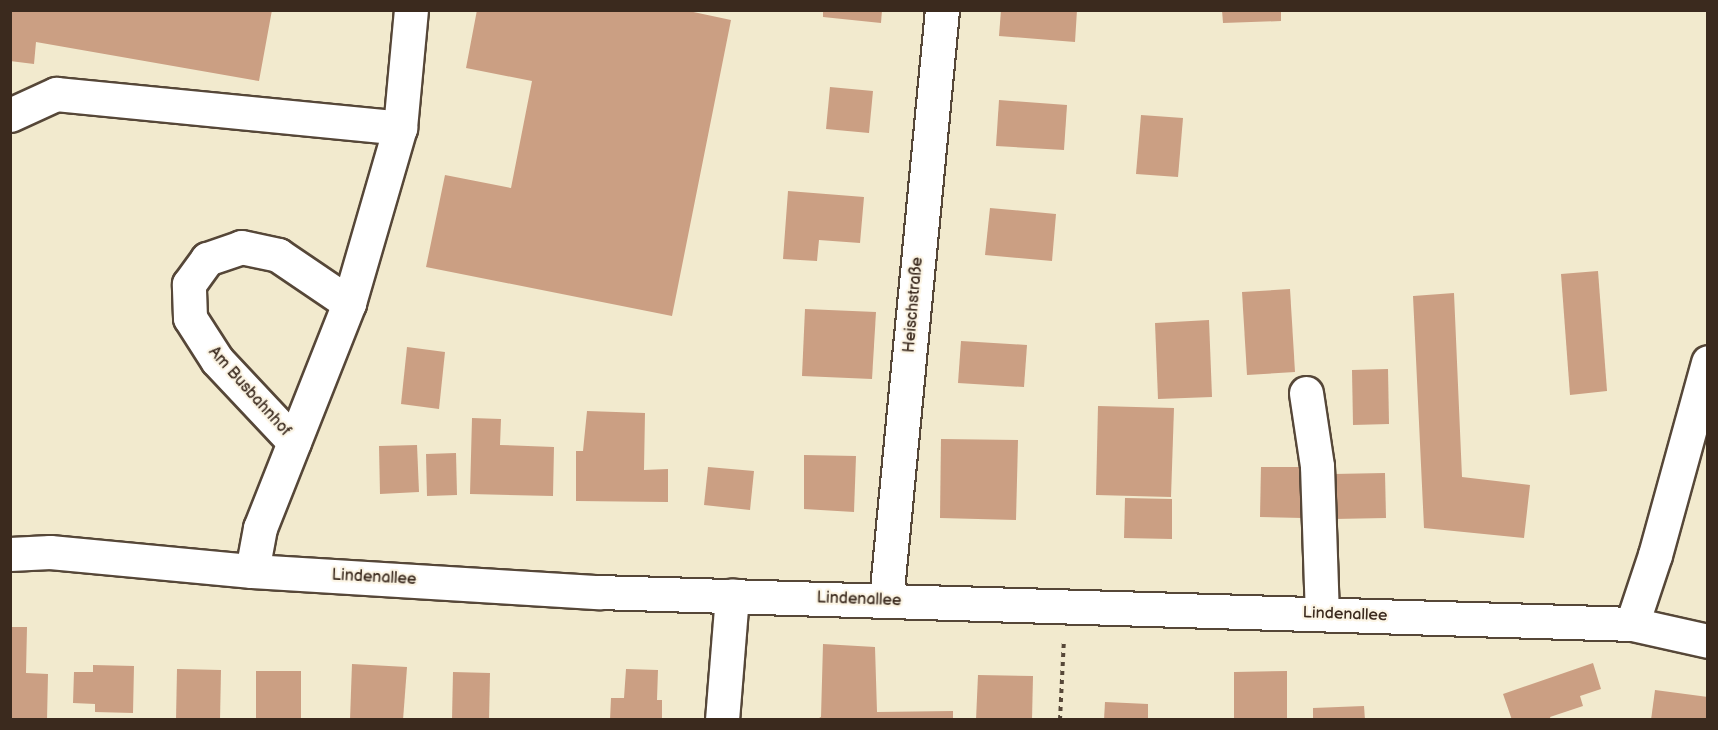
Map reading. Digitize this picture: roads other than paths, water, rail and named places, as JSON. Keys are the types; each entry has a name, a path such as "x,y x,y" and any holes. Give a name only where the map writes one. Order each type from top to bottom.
{"street":[{"name":"Am Busbahnhof","path":"252,571 260,528 349,303 400,128 411,10"},
{"name":"Heischstraße","path":"886,600 942,10"},
{"path":"10,115 56,94 400,128"},
{"name":"Am Busbahnhof","path":"294,442 217,360 190,318 189,284 207,259 241,247 278,255 349,303"},
{"path":"1632,624 1655,555 1707,362"},
{"path":"1306,393 1317,466 1322,614"},
{"name":"Lindenallee","path":"10,554 50,552 252,571 598,592 1632,624 1707,641"},
{"path":"722,720 732,596"}]}
